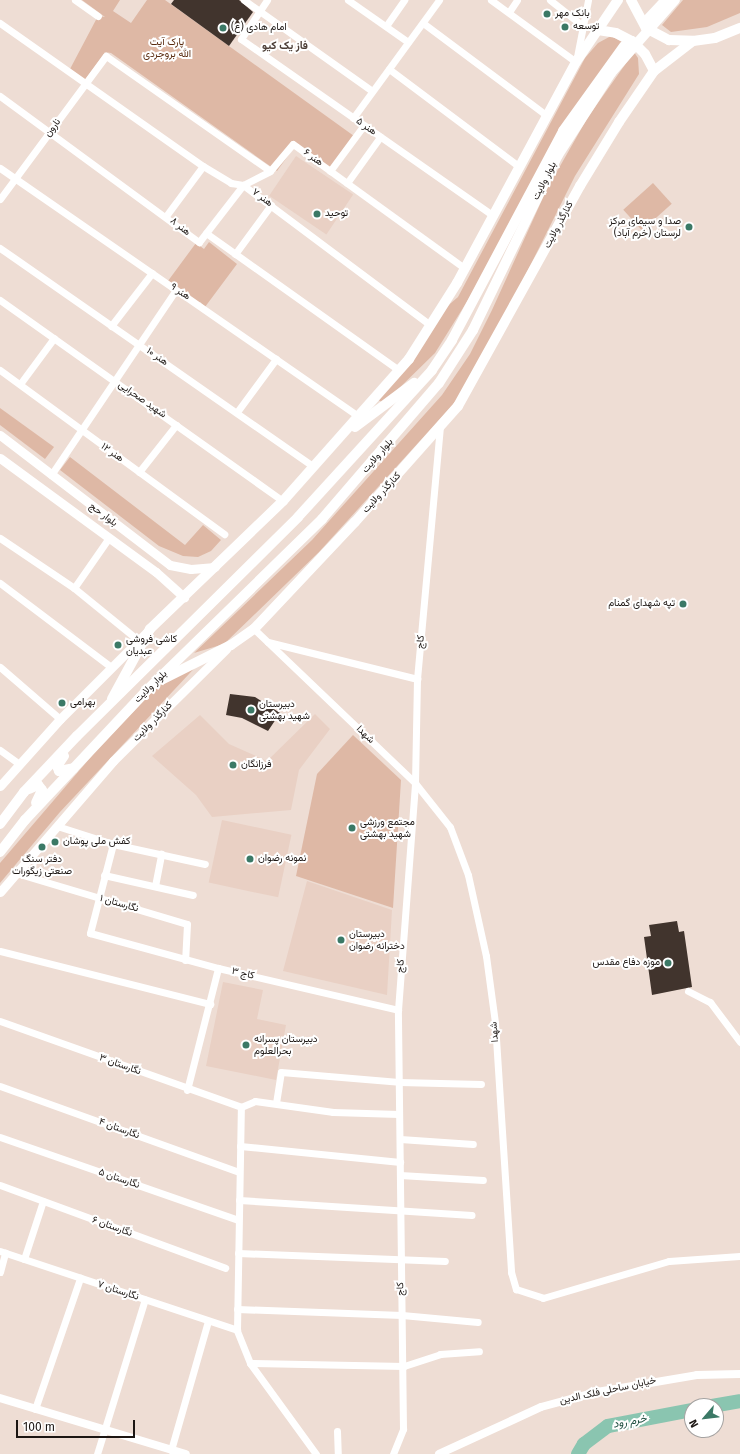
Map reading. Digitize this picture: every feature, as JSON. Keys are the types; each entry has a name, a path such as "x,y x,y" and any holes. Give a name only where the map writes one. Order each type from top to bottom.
{"main road":[{"path":"0,786 60,718 138,640 216,567 283,501 313,466 359,417 399,370 430,324 464,268 546,114 576,62 618,0"},
{"name":"بلوار ولایت","path":"0,824 24,792 77,736 245,572 432,370 455,333 563,131 608,65 666,0"},
{"name":"بلوار ولایت","path":"0,852 25,820 156,682 322,519 439,383 474,330 558,155 611,73 675,0"},
{"path":"632,4 646,28 669,40 693,42 715,38 740,28"},
{"path":"598,30 616,33 632,41 645,54 654,70"},
{"name":"کنارگذر ولایت","path":"0,892 113,761 231,645 254,629 440,428 458,406 478,373 580,186 654,70 693,42"},
{"path":"347,430 360,424 432,370"},
{"name":"بلوار حج","path":"0,435 165,561 191,569 216,567"},
{"name":"بلوار حج","path":"0,458 108,539 156,572 184,597"},
{"path":"156,572 165,570 165,561"},
{"path":"108,706 150,629"},
{"path":"156,682 231,645"},
{"path":"76,767 63,773 57,766 77,736"},
{"path":"24,792 38,785 42,793 25,820"}],"street":[{"path":"75,0 98,16"},
{"path":"244,0 372,91"},
{"path":"260,10 267,0"},
{"path":"348,0 408,42"},
{"path":"386,26 404,0"},
{"path":"353,118 439,0"},
{"path":"491,0 576,62 588,0"},
{"path":"509,12 517,0"},
{"path":"550,0 583,26"},
{"name":"هنر ۵","path":"260,10 241,39 492,215"},
{"name":"هنر ۷","path":"0,23 203,166 231,183 243,185 430,324"},
{"path":"422,23 546,114"},
{"name":"نارون","path":"0,198 87,84 106,56 270,171"},
{"path":"389,69 518,166"},
{"name":"هنر ۸","path":"0,96 166,216 199,242 206,233 399,370"},
{"path":"330,171 364,125"},
{"path":"346,183 380,137"},
{"name":"هنر ۶","path":"270,171 293,144 464,268"},
{"path":"166,216 203,166"},
{"name":"هنر ۹","path":"0,168 359,417"},
{"path":"206,233 243,185 270,171"},
{"path":"235,254 271,205"},
{"name":"هنر ۱۰","path":"0,248 313,466"},
{"path":"111,326 152,273"},
{"path":"51,475 176,290"},
{"name":"شهید صحرایی","path":"0,300 283,501"},
{"path":"20,384 54,338"},
{"path":"236,412 276,359"},
{"name":"هنر ۱۲","path":"0,370 81,431 224,534"},
{"path":"139,472 176,425"},
{"name":"کاج","path":"392,1454 404,1429 398,1010 415,783 417,679 440,428"},
{"path":"0,538 74,588 138,640"},
{"path":"74,588 108,539"},
{"path":"0,583 111,667"},
{"name":"شهدا","path":"254,629 415,783 450,827 468,875 486,956 495,1023 511,1272 516,1289 542,1298 669,1261 740,1256"},
{"path":"267,642 417,679"},
{"path":"0,667 60,718"},
{"path":"0,750 19,764"},
{"path":"57,826 113,844 205,864"},
{"path":"98,898 113,844"},
{"path":"155,886 161,854"},
{"name":"نگارستان ۱","path":"16,873 187,924 185,960"},
{"path":"104,875 193,895"},
{"name":"کاج ۳","path":"98,898 90,933 185,960 398,1010"},
{"path":"0,951 210,1004"},
{"path":"187,1090 218,968"},
{"path":"688,991 710,1002 740,1042"},
{"name":"نگارستان ۳","path":"0,1021 187,1090 241,1107"},
{"path":"276,1103 282,1072 399,1082 481,1084"},
{"name":"نگارستان ۴","path":"0,1086 239,1172"},
{"path":"316,1454 250,1363 237,1330 238,1200 241,1107 255,1101 333,1112 399,1114"},
{"name":"نگارستان ۵","path":"0,1138 238,1220"},
{"path":"400,1139 473,1144"},
{"path":"240,1146 400,1162"},
{"path":"400,1175 483,1180"},
{"name":"نگارستان ۶","path":"0,1185 225,1268"},
{"path":"238,1200 400,1209 472,1215"},
{"path":"24,1259 43,1201"},
{"path":"0,1272 3,1252"},
{"name":"نگارستان ۷","path":"3,1252 237,1330"},
{"path":"238,1253 445,1261"},
{"path":"35,1409 80,1278"},
{"path":"97,1454 144,1299"},
{"path":"237,1309 402,1315 478,1322"},
{"path":"171,1450 208,1320"},
{"path":"250,1363 404,1366 440,1354 478,1351"},
{"name":"خیابان ساحلی فلک الدین","path":"439,1454 541,1407 597,1392 677,1378 740,1374"},
{"path":"0,1398 103,1431 182,1454"},
{"path":"337,1431 338,1454"}],"shaded area":[{"name":"توحید","path":"296,156 353,195 326,234 269,196"},
{"name":"فرزانگان","path":"315,714 330,729 299,770 291,810 212,817 196,795 152,756 200,715 229,744 267,761"},
{"name":"نمونه رضوان","path":"222,820 291,835 278,897 209,883"},
{"name":"دبیرستان دخترانه رضوان","path":"307,881 392,910 387,995 283,971"},
{"name":"دبیرستان پسرانه بحرالعلوم","path":"223,982 263,990 257,1019 286,1025 276,1080 206,1066"}],"green space":[{"name":"پارک آیت الله بروجردی","path":"82,0 120,0 113,11 131,23 147,0 165,0 354,136 331,169 296,145 277,171 111,53 105,52 85,80 70,69 98,16 105,17"},
{"path":"683,0 740,0 740,13 707,27 671,32 662,25"},
{"path":"611,36 622,42 565,121 481,279 435,353 384,403 378,400 444,309 458,297 585,58 598,43"},
{"path":"634,52 638,58 639,74 575,176 493,340 458,399 319,552 224,644 194,653 312,540 442,395 470,354 492,310 547,189 588,117"},
{"path":"653,183 672,204 642,231 623,210"},
{"path":"209,242 237,264 205,307 200,302 196,307 165,285 196,243 204,249"},
{"path":"0,408 54,447 45,459 0,425"},
{"path":"70,457 185,545 203,525 221,540 211,551 198,557 183,556 159,546 60,470"},
{"path":"203,659 60,812 0,883 0,863 96,751 156,688"},
{"name":"مجتمع ورزشی شهید بهشتی","path":"353,735 401,780 393,908 296,876 317,774"}],"building":[{"name":"امام هادی (ع)","path":"174,0 239,0 253,12 229,46 171,4"},
{"name":"دبیرستان شهید بهشتی","path":"230,694 255,697 280,713 268,731 242,718 226,715"},
{"name":"موزه دفاع مقدس","path":"677,921 679,932 684,931 692,987 652,995 644,937 651,936 649,925"}],"waterway":[{"name":"خرم رود","path":"724,1404 740,1401"},
{"name":"خرم رود","path":"578,1454 584,1444 608,1426 684,1412"}],"place":[{"name":"بانک مهر","path":"547,14"},
{"name":"توسعه","path":"565,27"},
{"name":"امام هادی (ع)","path":"223,28"},
{"name":"توحید","path":"317,214"},
{"name":"صدا و سیمای مرکز لرستان (خرم آباد)","path":"689,227"},
{"name":"تپه شهدای گمنام","path":"683,604"},
{"name":"کاشی فروشی عبدیان","path":"118,645"},
{"name":"بهرامی","path":"62,703"},
{"name":"دبیرستان شهید بهشتی","path":"251,710"},
{"name":"فرزانگان","path":"233,765"},
{"name":"مجتمع ورزشی شهید بهشتی","path":"352,828"},
{"name":"کفش ملی پوشان","path":"55,842"},
{"name":"دفتر سنگ صنعتی زیگورات","path":"42,847"},
{"name":"نمونه رضوان","path":"250,859"},
{"name":"دبیرستان دخترانه رضوان","path":"341,940"},
{"name":"موزه دفاع مقدس","path":"668,963"},
{"name":"دبیرستان پسرانه بحرالعلوم","path":"246,1045"}],"district":[{"name":"فاز یک کیو","path":"285,46"}]}
